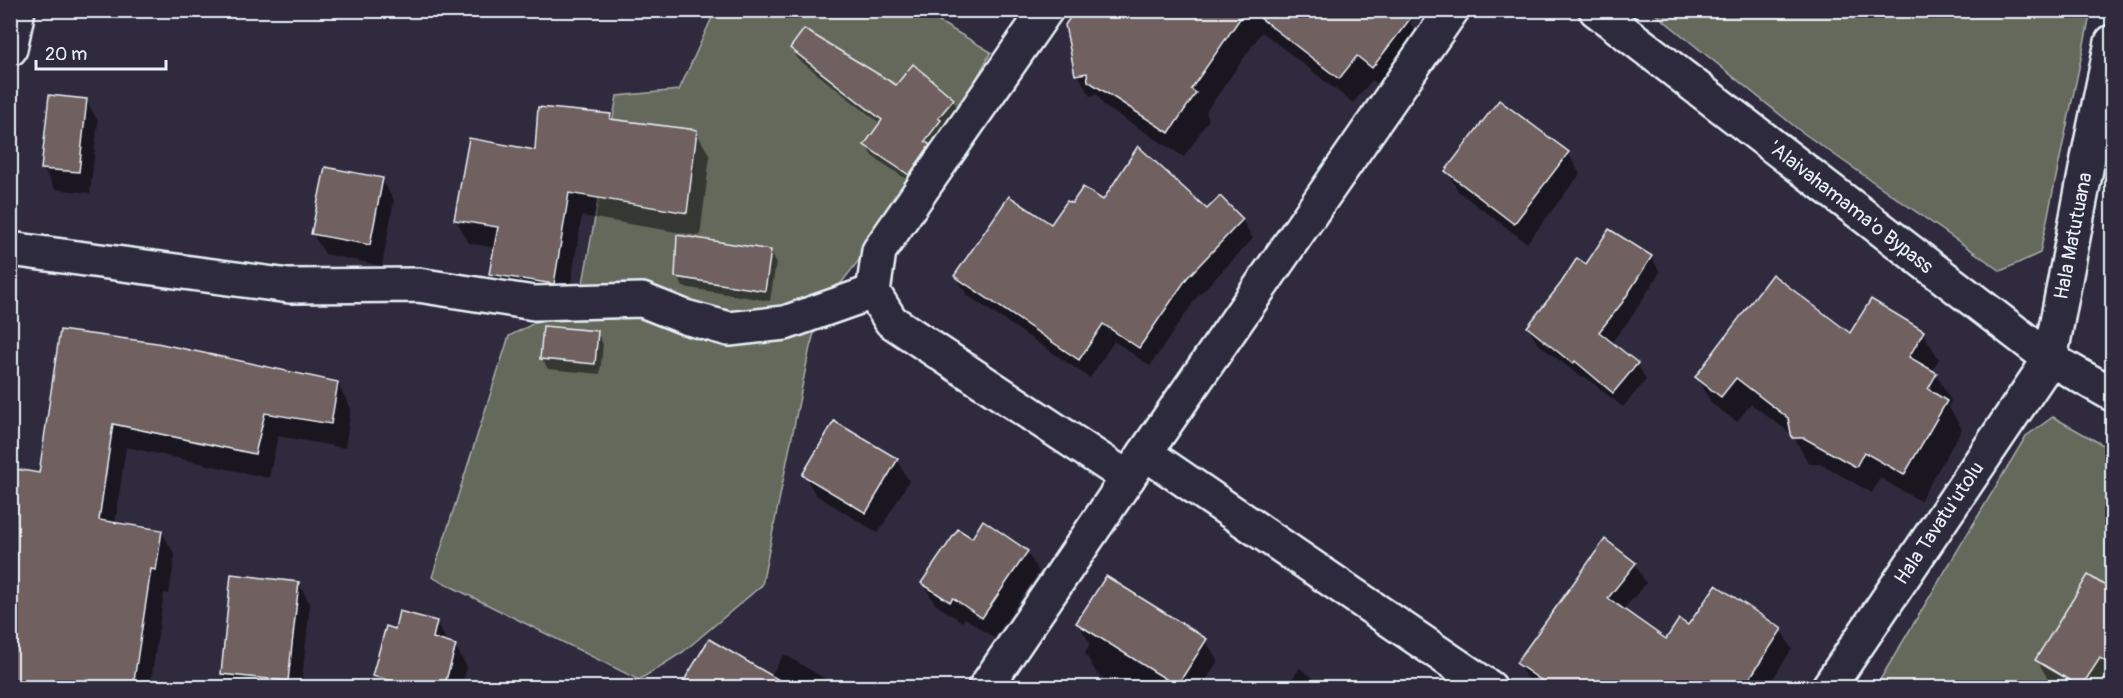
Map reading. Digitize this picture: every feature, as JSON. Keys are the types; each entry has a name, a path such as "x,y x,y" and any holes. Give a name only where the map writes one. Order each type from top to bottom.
{"street":[{"path":"10,49 18,10"},
{"path":"1046,10 879,251 873,292 891,321 1137,466 1490,687"},
{"path":"985,687 1452,10"},
{"name":"'Alaivahamama'o Bypass","path":"1596,10 2050,359 2112,394"},
{"name":"Hala Matutuana","path":"2050,359 2101,144 2112,42"},
{"path":"10,249 289,286 418,285 534,303 642,300 685,317 729,328 784,324 873,292"},
{"name":"Hala Tavatu'utolu","path":"1828,687 2050,359"}],"green space":[{"path":"715,11 921,11 991,52 922,179 821,309 810,347 762,585 683,652 639,680 432,577 509,336 580,300 617,96 679,90"},
{"path":"1652,11 2091,11 2040,253 2001,271 1799,130"},
{"path":"2053,417 2112,450 2112,687 1875,688 2026,436"}],"building":[{"path":"1075,10 1246,10 1191,89 1196,93 1169,133 1088,81 1087,73 1075,75 1065,25"},
{"path":"1250,10 1417,10 1372,68 1357,56 1339,79"},
{"path":"804,29 896,85 913,64 954,99 938,118 941,120 925,141 930,145 909,175 864,145 882,120 790,48"},
{"path":"49,95 87,99 79,172 41,169"},
{"path":"1499,100 1569,152 1514,224 1445,171"},
{"path":"538,107 611,114 610,119 697,130 687,213 569,193 554,284 489,274 498,227 454,220 469,138 535,150"},
{"path":"1138,146 1207,209 1220,196 1243,219 1187,278 1139,348 1103,324 1079,360 954,276 1009,196 1051,224 1067,201 1072,203 1083,187 1103,200"},
{"path":"325,167 383,178 370,245 311,234"},
{"path":"1609,229 1652,256 1622,303 1599,332 1638,363 1613,393 1575,361 1573,364 1527,327 1577,258 1586,264"},
{"path":"677,235 771,250 765,291 675,277"},
{"path":"1772,274 1850,333 1871,299 1924,331 1909,357 1937,373 1928,389 1947,401 1904,475 1864,452 1856,467 1804,438 1792,438 1788,418 1736,378 1721,397 1695,377"},
{"path":"543,326 598,331 595,364 540,359"},
{"path":"60,330 157,343 338,382 331,424 265,413 255,454 113,424 99,520 162,530 156,570 151,569 133,687 10,687 10,468 39,473"},
{"path":"834,421 898,459 866,513 802,475"},
{"path":"983,520 1028,551 982,618 953,598 950,602 921,583 958,529 972,538"},
{"path":"1605,539 1636,563 1608,598 1666,639 1679,619 1688,625 1716,585 1782,629 1744,687 1551,687 1516,663"},
{"path":"231,574 299,582 288,681 221,674"},
{"path":"2088,575 2112,590 2112,666 2100,658 2081,687 2035,660"},
{"path":"1106,576 1207,639 1177,686 1076,623"},
{"path":"399,611 437,621 433,638 456,645 444,687 417,687 372,676 386,626 395,629"},
{"path":"709,639 791,687 680,687"}]}
